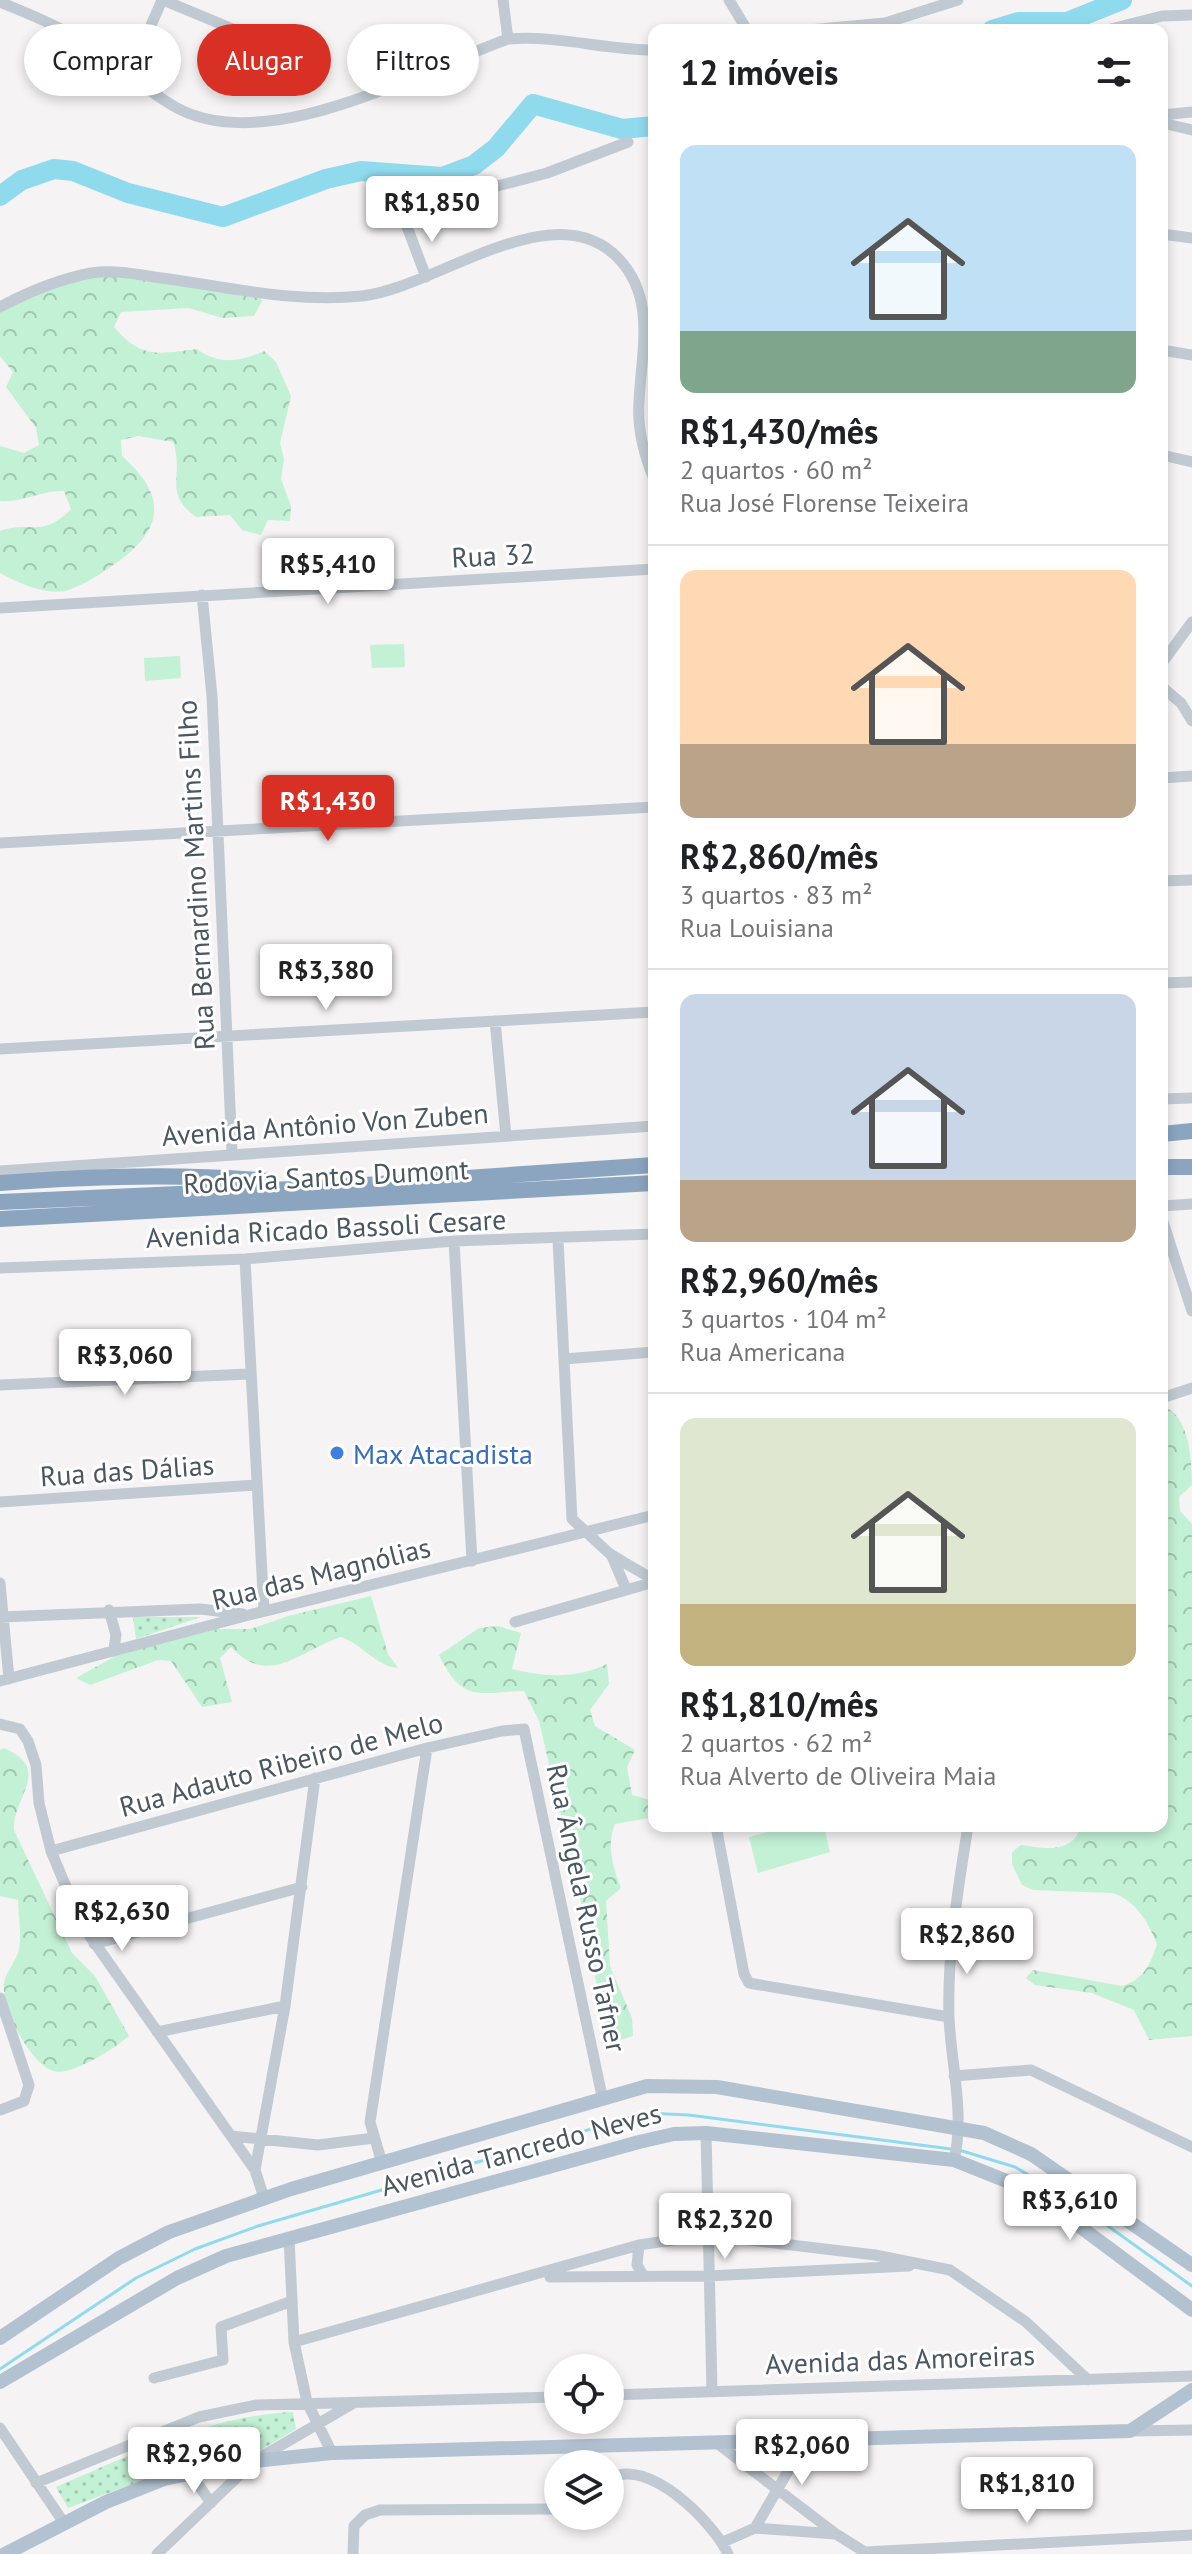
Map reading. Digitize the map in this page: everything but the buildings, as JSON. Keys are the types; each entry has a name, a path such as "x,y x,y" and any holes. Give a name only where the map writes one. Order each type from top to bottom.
{"highway":[{"path":"1168,1133 1192,1131"},
{"name":"Rodovia Santos Dumont","path":"0,1202 336,1187 648,1165"},
{"path":"1168,1167 1192,1167"},
{"path":"0,1183 171,1175 336,1187"},
{"name":"Rodovia Santos Dumont","path":"0,1219 648,1183"},
{"path":"0,1229 29,1218"}],"main road":[{"path":"0,2338 81,2282 145,2244 264,2198 602,2096 647,2086 717,2087 957,2131 984,2133 1031,2154 1192,2265"},
{"name":"Avenida Tancredo Neves","path":"0,2382 189,2272 226,2256 674,2134 706,2133 955,2157 1019,2186 1052,2207 1192,2310"},
{"path":"5,2554 145,2486 190,2473 254,2461 332,2453 1130,2431 1192,2390"}],"street":[{"path":"152,24 162,0 220,24"},
{"path":"503,0 508,39"},
{"path":"729,0 743,24"},
{"path":"874,24 958,0"},
{"path":"0,2 47,24"},
{"path":"1131,24 1162,16 1192,15"},
{"path":"160,96 181,110 210,120 243,124 280,122 330,108 508,39 547,38 622,50 648,50"},
{"path":"1168,114 1192,112"},
{"path":"1168,124 1192,130"},
{"path":"426,277 406,224 417,207 555,170 628,142"},
{"path":"0,307 30,292 92,273 117,272 328,299 366,296 525,239 556,233 592,240 617,256 633,280 645,316 639,403 648,449"},
{"path":"1168,235 1192,238"},
{"path":"1168,351 1192,355"},
{"path":"1168,456 1192,462"},
{"name":"Rua 32","path":"0,608 648,569"},
{"name":"Rua Bernardino Martins Filho","path":"202,595 218,832 232,1153"},
{"path":"1168,655 1192,622"},
{"path":"1168,692 1181,703 1192,721"},
{"path":"1168,778 1192,776"},
{"path":"0,843 648,807"},
{"path":"1168,881 1192,880"},
{"path":"1168,983 1192,982"},
{"path":"0,1049 648,1012"},
{"path":"495,1021 506,1136"},
{"path":"1168,1099 1192,1098"},
{"name":"Avenida Antônio Von Zuben","path":"0,1171 648,1126"},
{"path":"1168,1206 1192,1204"},
{"name":"Avenida Ricado Bassoli Cesare","path":"0,1268 245,1259 454,1241 558,1240 648,1234"},
{"path":"1168,1237 1192,1311"},
{"path":"558,1240 568,1502 572,1519 610,1554 648,1577"},
{"path":"454,1241 472,1561"},
{"path":"245,1259 264,1611"},
{"path":"564,1359 648,1352"},
{"path":"0,1385 249,1374"},
{"path":"1168,1396 1192,1388"},
{"name":"Rua das Dálias","path":"0,1502 257,1485"},
{"name":"Rua das Magnólias","path":"4,1680 114,1649 648,1517"},
{"path":"610,1554 626,1589"},
{"path":"0,1583 4,1680"},
{"path":"515,1622 648,1583"},
{"path":"1,1617 109,1610 200,1609 249,1615"},
{"path":"109,1610 116,1635 114,1649"},
{"path":"0,1724 20,1729 28,1741 36,1765 39,1803 51,1851 69,1899 94,1944 255,2170 264,2198"},
{"name":"Rua Adauto Ribeiro de Melo","path":"51,1851 427,1748 524,1729"},
{"name":"Rua Ângela Russo Tafner","path":"524,1729 602,2096"},
{"path":"382,2163 370,2122 427,1748"},
{"path":"255,2170 285,2006 315,1778"},
{"path":"717,1832 744,1974 749,1983 949,2017"},
{"path":"955,2157 957,2131 949,2017 950,1968 967,1832"},
{"path":"94,1944 302,1887"},
{"path":"0,1998 29,2085 24,2101 0,2110"},
{"path":"157,2032 285,2006"},
{"path":"954,2076 1031,2070 1192,2147"},
{"path":"706,2133 712,2391"},
{"path":"231,2136 318,2145 374,2138"},
{"path":"294,2342 535,2277 639,2245 707,2235 764,2248 875,2255 950,2270 1026,2322 1088,2380"},
{"path":"289,2238 294,2342 307,2402 332,2453"},
{"path":"639,2245 637,2265 643,2275"},
{"path":"535,2277 707,2276 765,2268 933,2265"},
{"path":"154,2378 223,2360 221,2327 292,2301"},
{"name":"Avenida das Amoreiras","path":"624,2394 1192,2376"},
{"path":"36,2483 199,2417 257,2405 544,2397"},
{"path":"157,2554 254,2461 356,2402"},
{"path":"0,2428 64,2523"},
{"path":"1130,2431 1192,2430"},
{"path":"755,2528 805,2442"},
{"path":"718,2444 778,2492 866,2553 1192,2535"},
{"path":"624,2474 631,2472 649,2476 702,2517 723,2542 728,2554"},
{"path":"190,2473 211,2503"},
{"path":"353,2554 354,2526 365,2515 380,2510 544,2509"},
{"path":"723,2542 755,2528 836,2534"}],"green space":[{"path":"71,273 251,287 262,301 254,316 222,318 189,308 121,312 114,327 133,345 151,352 197,349 213,358 230,360 247,358 264,351 276,362 291,396 280,443 284,459 281,479 291,506 290,521 268,520 261,535 242,530 230,515 196,517 186,508 177,492 173,442 138,436 121,440 122,456 148,487 154,502 154,516 140,542 127,555 82,584 65,591 40,590 0,573 0,531 52,524 71,509 64,491 0,501 0,446 24,453 39,445 36,428 6,387 13,372 0,356 0,308"},
{"path":"404,644 405,667 372,668 370,645"},
{"path":"180,656 181,678 145,681 144,658"},
{"path":"1168,1409 1184,1428 1192,1475 1192,1485 1179,1497 1180,1511 1192,1524 1192,2036 1149,2040 1134,2010 1092,1993 1035,1985 1026,1978 1033,1970 1122,1986 1135,1980 1145,1970 1157,1944 1140,1913 1120,1896 1112,1893 1033,1890 1022,1885 1012,1864 1012,1852 1021,1845 1057,1848 1078,1832 1168,1832"},
{"path":"371,1596 388,1654 398,1668 382,1663 341,1637 271,1666 258,1665 245,1659 231,1647 220,1658 232,1702 202,1707 171,1661 158,1660 90,1685 76,1678 126,1650 217,1629 250,1629 288,1616"},
{"path":"133,1617 201,1617 136,1639"},
{"path":"498,1626 521,1633 512,1669 560,1675 584,1672 607,1664 609,1684 590,1710 595,1726 635,1750 627,1767 632,1795 648,1799 648,1818 615,1824 611,1848 621,1888 606,1901 610,1966 632,2018 633,2036 617,2041 606,2028 587,1928 539,1721 524,1691 473,1692 456,1681 439,1655 479,1628"},
{"path":"4,1748 19,1756 29,1775 14,1830 72,1953 95,1976 129,2036 92,2060 61,2072 44,2066 26,2046 12,2019 4,1993 5,1979 18,1953 20,1937 18,1900 0,1896 0,1750"},
{"path":"767,1832 825,1832 830,1852 758,1873 749,1837"},
{"path":"293,2412 296,2429 243,2461 154,2476 68,2508 56,2487 201,2429 262,2415"}],"waterway":[{"path":"1012,24 1067,22 1122,0"},
{"path":"0,196 22,180 54,169 73,171 128,193 223,217 326,179 361,171 442,177 474,165 496,148 533,104 622,129 648,127"},
{"path":"0,2369 136,2278 195,2249 258,2226 646,2113 689,2115 951,2149"},
{"path":"959,2150 1015,2167 1077,2204 1192,2286"}],"place":[{"name":"Max Atacadista","path":"337,1453"}]}
